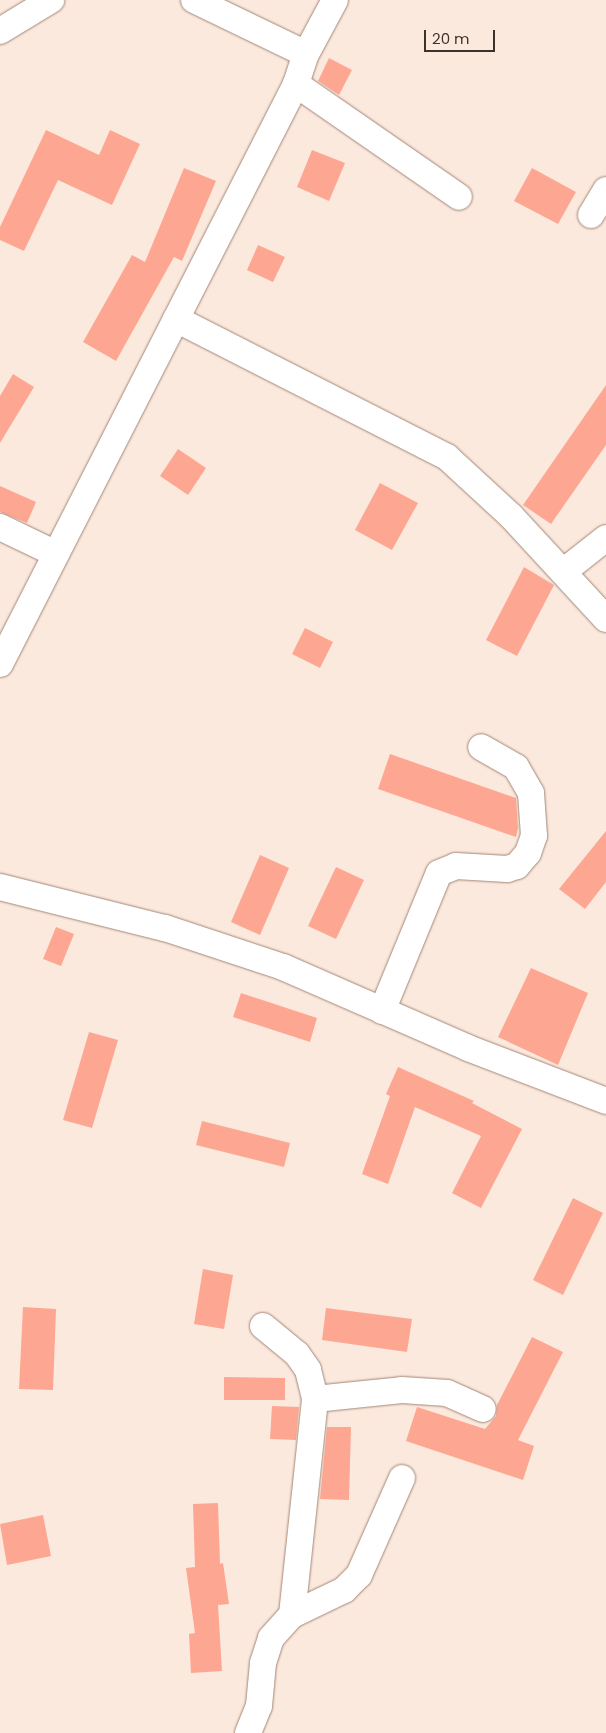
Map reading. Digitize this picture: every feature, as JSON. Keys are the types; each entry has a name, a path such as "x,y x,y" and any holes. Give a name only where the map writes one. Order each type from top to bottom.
{"street":[{"path":"0,30 51,0"},
{"path":"194,0 306,54"},
{"path":"0,664 296,84 306,54 335,0"},
{"path":"296,84 459,197"},
{"path":"591,215 606,190"},
{"path":"176,319 446,457 511,516 606,619"},
{"path":"0,527 56,554"},
{"path":"563,572 606,538"},
{"path":"382,1011 439,873 456,866 507,869 517,866 528,853 534,836 531,794 516,768 481,747"},
{"path":"0,887 165,928 283,967 468,1048 606,1101"},
{"path":"263,1326 297,1354 308,1370 315,1399 292,1615"},
{"path":"315,1399 402,1390 447,1393 483,1409"},
{"path":"248,1733 258,1706 267,1647 292,1615 344,1590 360,1575 402,1478"}],"building":[{"path":"329,58 352,70 339,95 318,81"},
{"path":"46,130 99,155 110,130 140,144 112,205 58,180 24,251 0,240 0,227"},
{"path":"312,150 345,163 329,201 297,187"},
{"path":"184,168 216,181 182,261 174,257 116,361 83,342 132,255 145,262"},
{"path":"532,168 576,192 558,224 514,201"},
{"path":"258,245 285,257 273,282 247,270"},
{"path":"13,374 34,387 0,443 0,396"},
{"path":"606,385 606,445 551,524 523,505"},
{"path":"178,449 206,468 188,495 160,476"},
{"path":"380,483 418,503 392,550 355,530"},
{"path":"0,486 36,502 27,523 0,512"},
{"path":"524,567 554,585 517,656 486,640"},
{"path":"305,628 333,642 320,668 292,654"},
{"path":"390,754 516,798 518,828 516,837 378,789"},
{"path":"606,831 606,882 585,909 559,889"},
{"path":"260,855 289,868 260,935 231,922"},
{"path":"336,867 364,880 336,939 308,926"},
{"path":"56,927 74,934 61,966 43,959"},
{"path":"531,968 588,993 558,1065 498,1037"},
{"path":"241,993 317,1018 310,1042 233,1017"},
{"path":"89,1032 118,1040 92,1128 63,1120"},
{"path":"398,1067 474,1101 472,1103 522,1129 481,1208 452,1193 481,1136 415,1107 388,1184 362,1174 390,1096 386,1094"},
{"path":"202,1121 290,1143 284,1167 196,1145"},
{"path":"573,1198 603,1213 563,1295 533,1280"},
{"path":"203,1269 233,1275 224,1329 194,1324"},
{"path":"23,1307 56,1309 53,1390 19,1389"},
{"path":"326,1308 412,1319 407,1352 322,1340"},
{"path":"532,1337 563,1352 518,1440 534,1446 523,1480 406,1441 417,1407 485,1429 496,1416 497,1405"},
{"path":"224,1377 285,1378 285,1400 224,1400"},
{"path":"272,1406 299,1407 296,1440 270,1439"},
{"path":"327,1427 351,1427 349,1500 320,1499"},
{"path":"218,1503 220,1564 223,1563 229,1604 218,1605 222,1671 191,1673 189,1634 195,1633 186,1568 195,1567 193,1504"},
{"path":"43,1515 51,1556 7,1565 0,1524"}]}
